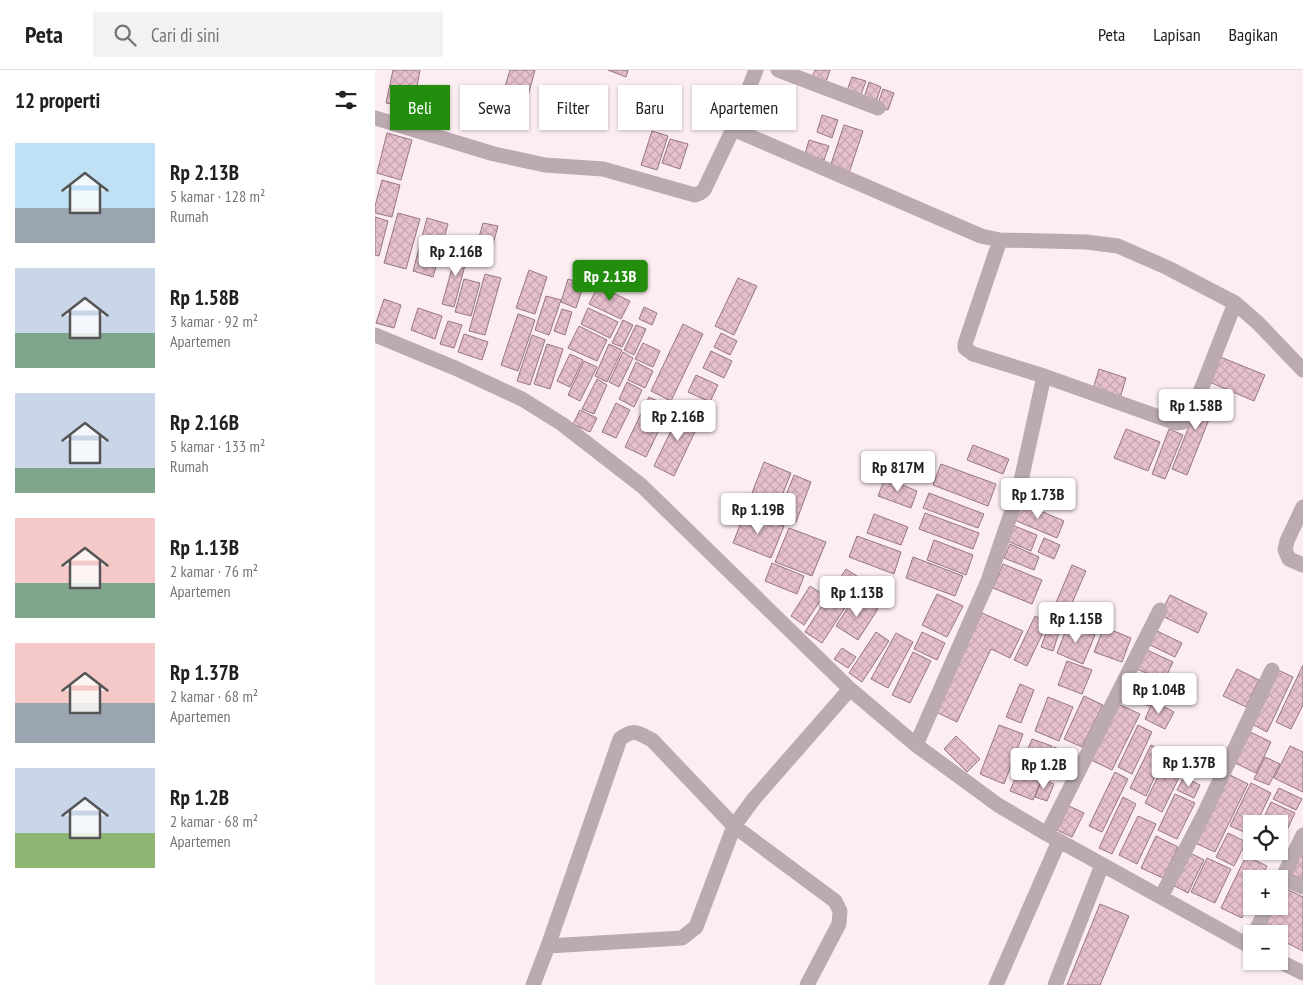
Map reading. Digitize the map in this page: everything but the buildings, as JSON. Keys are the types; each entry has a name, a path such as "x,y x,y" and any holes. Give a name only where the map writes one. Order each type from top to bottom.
{"street":[{"path":"750,85 756,70"},
{"path":"778,70 878,108"},
{"path":"375,118 494,154 545,165 603,169 695,195 703,190 733,130"},
{"path":"735,130 981,236 1000,240 1086,242 1118,246 1168,268 1258,322 1303,370"},
{"path":"1000,240 965,344 970,352 1176,422 1183,422 1190,418 1233,308"},
{"path":"375,335 455,368 521,399 562,424 642,486 850,689 916,745 998,804 1053,837 1161,897 1243,937"},
{"path":"916,745 988,581 1019,490 1044,376"},
{"path":"1303,507 1287,541 1285,550 1289,559 1303,565"},
{"path":"996,985 1053,837 1161,610"},
{"path":"1161,897 1204,814 1272,670"},
{"path":"548,946 683,938 690,933 696,927 734,826 753,800 850,689"},
{"path":"533,985 620,738 629,732 637,732 652,740 734,826 835,901 840,911 839,924 807,985"},
{"path":"1287,870 1303,835"},
{"path":"1055,985 1102,865"},
{"path":"1288,884 1303,887"},
{"path":"1288,965 1303,973"}]}
